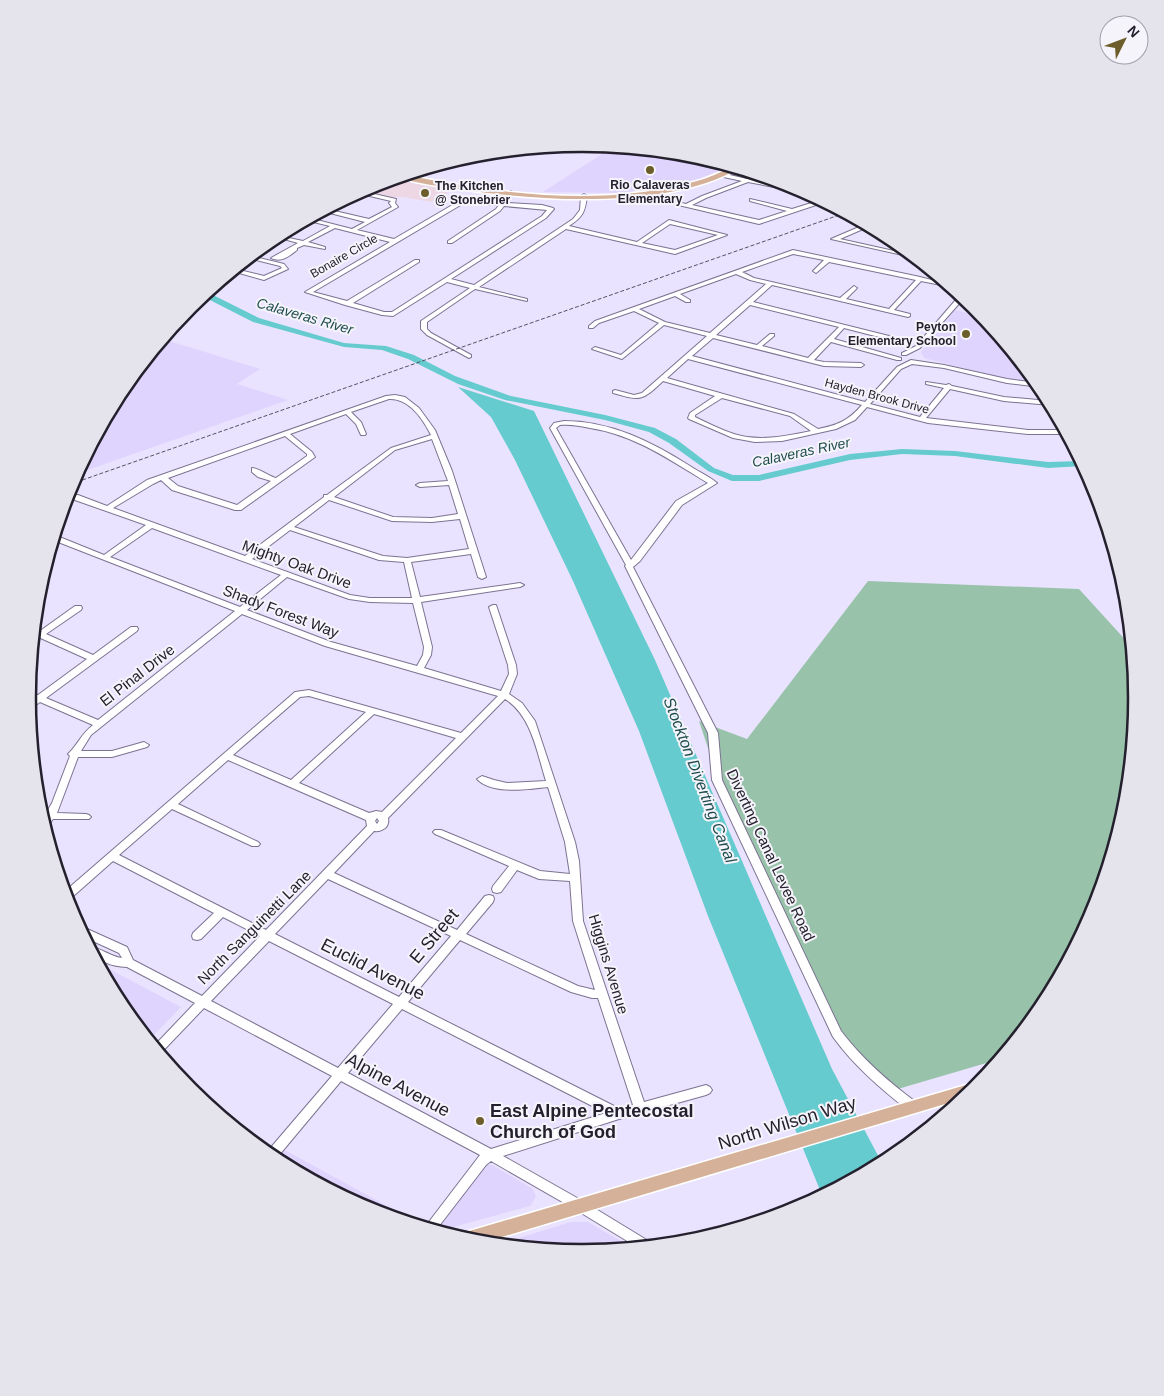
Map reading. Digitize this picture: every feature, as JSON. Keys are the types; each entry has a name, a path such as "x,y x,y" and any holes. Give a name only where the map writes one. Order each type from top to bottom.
{"main road":[{"path":"416,178 512,193 584,196 653,192 693,184 727,172"},
{"name":"North Wilson Way","path":"484,1234 958,1093"}],"street":[{"path":"721,175 771,187"},
{"path":"687,206 702,197 751,179"},
{"path":"450,242 493,214 512,193"},
{"path":"352,231 395,206 392,203 394,200 371,195"},
{"path":"469,356 425,330 423,324 426,318 565,227 582,212 584,196"},
{"path":"656,199 759,222 813,204"},
{"path":"752,200 792,211"},
{"name":"Bonaire Circle","path":"461,201 546,207 551,209 544,217 393,314 384,314 308,292 393,241 461,201"},
{"path":"334,212 369,221"},
{"path":"316,221 393,241"},
{"path":"565,227 637,244 675,252 724,235 668,222 637,244"},
{"path":"258,259 266,261 276,260 283,252 295,248 335,226"},
{"path":"861,229 834,238 898,253"},
{"path":"288,238 323,248"},
{"path":"590,327 635,308 795,252 936,283"},
{"path":"816,271 829,259"},
{"path":"242,272 268,278 285,269 276,260"},
{"path":"347,304 417,261"},
{"path":"736,272 770,284 908,315"},
{"path":"446,280 525,300"},
{"path":"890,311 920,280"},
{"path":"615,392 639,397 770,284"},
{"path":"842,300 854,288"},
{"path":"675,294 688,301"},
{"path":"899,368 901,357 918,347 957,302"},
{"path":"748,303 887,337"},
{"path":"635,308 663,323 711,336 835,365 861,364"},
{"path":"595,349 622,357 663,323"},
{"path":"810,360 844,326"},
{"path":"758,347 772,335"},
{"path":"831,340 998,380 1028,384"},
{"path":"721,395 692,414 691,418 733,436 755,440 782,439 817,432 848,422 899,368 914,360 918,347"},
{"name":"Hayden Brook Drive","path":"687,357 921,420 1028,432 1058,432"},
{"path":"662,379 792,415 817,432"},
{"path":"928,383 1004,399 1041,402"},
{"path":"921,420 949,386"},
{"path":"107,509 142,486 393,396 405,400 414,408 434,436 482,577"},
{"path":"347,412 359,423 363,434"},
{"path":"556,424 600,426 634,435 713,483 679,503 630,565 553,428 556,424"},
{"path":"163,478 175,488 234,508 242,507 312,455 286,434"},
{"path":"245,560 393,449 413,441 434,436"},
{"path":"255,470 261,475 277,481"},
{"path":"420,485 451,484"},
{"name":"Mighty Oak Drive","path":"75,497 349,598 384,602 416,600 520,585"},
{"path":"327,498 392,518 432,520 462,516"},
{"path":"104,558 150,525"},
{"path":"288,527 370,556 407,560 473,551"},
{"name":"Shady Forest Way","path":"60,540 328,644 504,695"},
{"path":"407,560 428,647 427,655 419,670"},
{"name":"Diverting Canal Levee Road","path":"630,565 713,733 716,743 714,766 717,780 837,1034 854,1055 889,1089 913,1106"},
{"name":"El Pinal Drive","path":"51,816 64,789 74,754 81,741 97,723 284,575"},
{"path":"40,632 78,608"},
{"path":"227,756 293,784 372,822 383,817 504,695 513,674 512,665 493,608"},
{"path":"36,701 134,629"},
{"path":"40,635 94,659"},
{"path":"72,891 294,696 301,693 372,711 463,738"},
{"name":"Higgins Avenue","path":"504,695 522,706 531,721 570,842 578,921 640,1108"},
{"path":"36,698 97,723"},
{"path":"293,784 372,711"},
{"path":"74,754 112,754 144,745"},
{"path":"482,779 492,784 512,788 550,784"},
{"path":"171,804 255,844"},
{"path":"51,816 86,817"},
{"name":"North Sanguinetti Lane","path":"161,1045 201,1002 327,874 372,822"},
{"path":"438,832 539,875 575,878"},
{"name":"Euclid Avenue","path":"112,856 619,1114"},
{"path":"497,889 516,866"},
{"path":"327,874 575,988 592,994 602,994"},
{"name":"E Street","path":"276,1150 489,899"},
{"path":"197,936 221,912"},
{"name":"Alpine Avenue","path":"91,936 123,950 129,963"},
{"name":"Alpine Avenue","path":"101,955 115,962 129,963 490,1155 582,1206 636,1241"},
{"path":"435,1223 482,1161 490,1155 619,1114 706,1090"}],"shaded area":[{"name":"Rio Calaveras Elementary","path":"604,153 653,157 720,170 694,181 666,188 616,193 543,192"},
{"path":"406,182 452,190 431,202 403,197 384,197 374,194"},
{"name":"Peyton Elementary School","path":"955,310 969,313 992,338 1026,381 996,377 924,358 921,352"},
{"path":"170,341 260,369 237,384 288,400 87,470 109,425 128,395"},
{"path":"868,581 1079,589 1124,639 1127,662 1127,734 1117,804 1099,873 1086,907 1055,971 1015,1030 988,1063 891,1091 836,1040 715,769 699,721 747,739"},
{"path":"108,968 181,1007 153,1035 128,1001"},
{"path":"283,1149 396,1211 373,1202 309,1171 280,1153"},
{"path":"484,1165 492,1165 533,1189 536,1197 530,1206 452,1227 441,1225"},
{"path":"571,1222 588,1222 623,1242 546,1243 514,1239"}],"water":[{"name":"Stockton Diverting Canal","path":"458,387 534,411 655,660 832,1069 878,1156 855,1171 819,1189 708,916 639,731 573,581 515,460 491,417"}],"waterway":[{"name":"Calaveras River","path":"211,298 256,320 344,345 383,348 411,357 461,382"},
{"name":"Calaveras River","path":"455,378 517,401 605,417 652,430 673,441 711,470 732,478 745,479 774,476 850,457 902,451 955,453 1048,465 1075,465"}],"railway":[{"path":"82,480 837,216"}],"place":[{"name":"Rio Calaveras Elementary","path":"650,170"},
{"name":"The Kitchen @ Stonebrier","path":"425,193"},
{"name":"Peyton Elementary School","path":"966,334"},
{"name":"East Alpine Pentecostal Church of God","path":"480,1121"}]}
